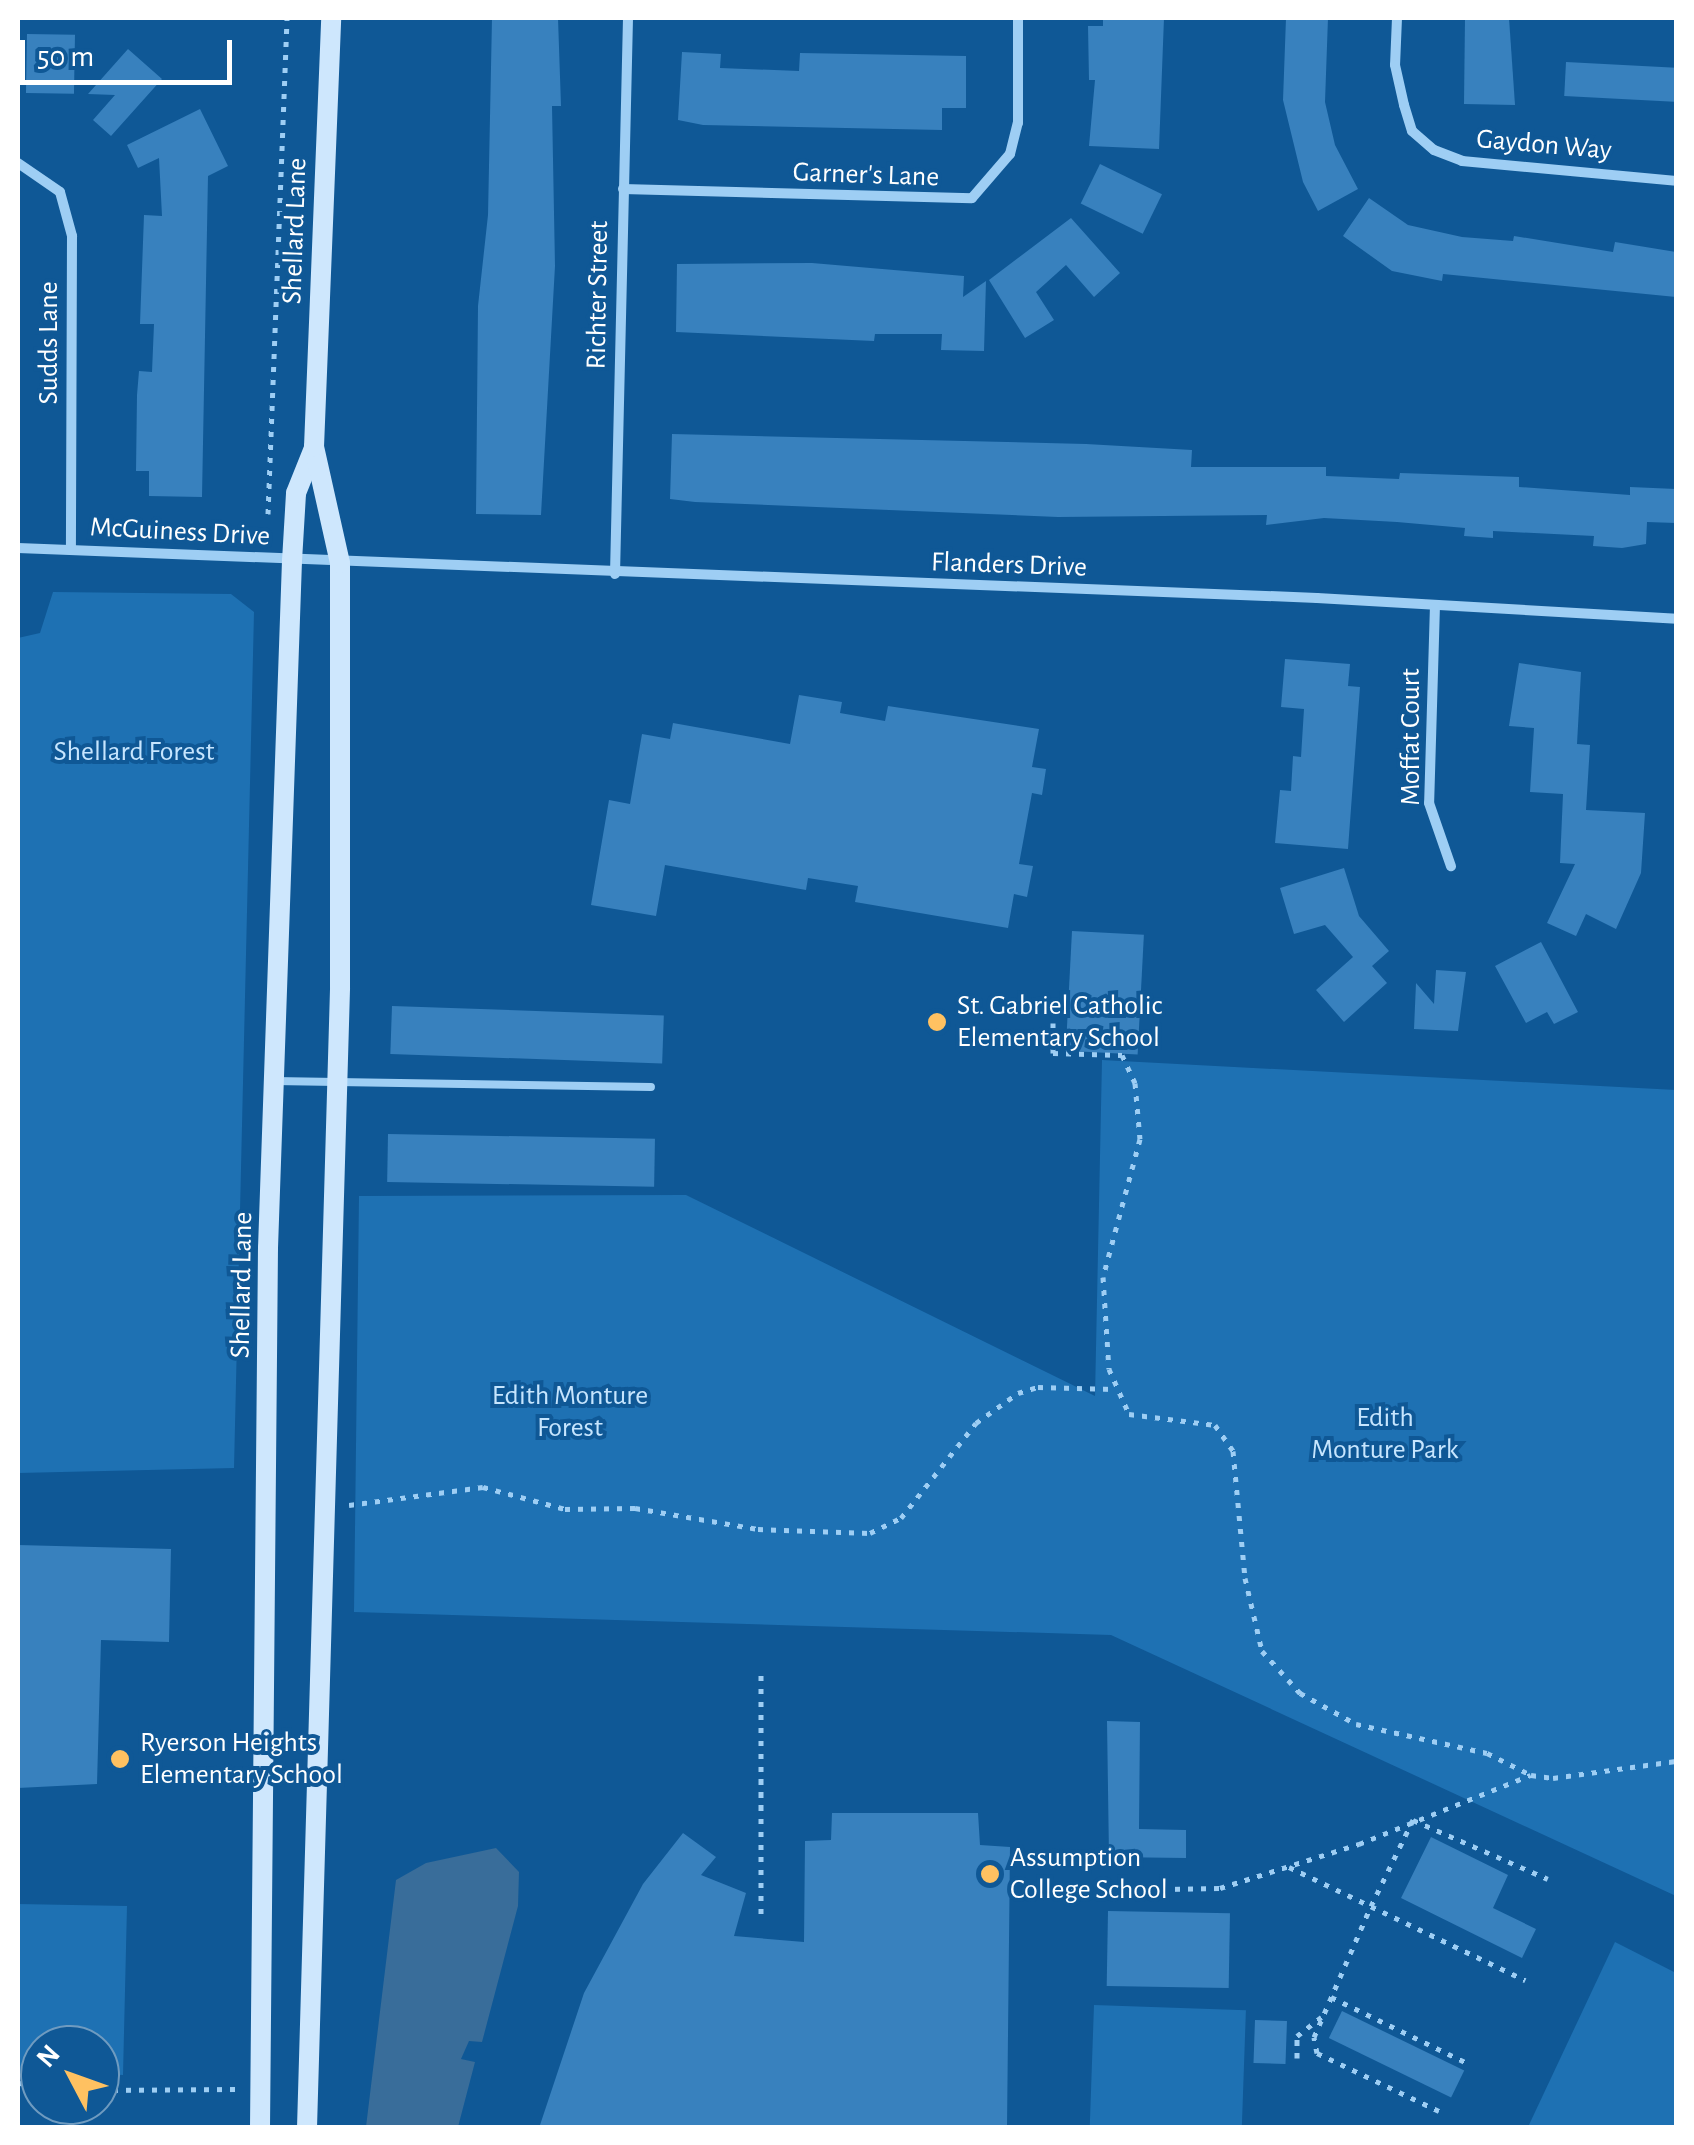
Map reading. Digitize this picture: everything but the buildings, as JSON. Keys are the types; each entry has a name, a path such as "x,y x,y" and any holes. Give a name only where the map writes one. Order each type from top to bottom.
{"main road":[{"name":"Shellard Lane","path":"307,2128 335,1085 340,563 314,446 331,18"},
{"name":"Shellard Lane","path":"260,2128 274,1081 296,493 314,446"}],"street":[{"name":"Richter Street","path":"615,574 628,18"},
{"name":"Garner's Lane","path":"623,188 972,198 1010,154 1018,124 1018,18"},
{"name":"Gaydon Way","path":"1397,18 1395,65 1404,105 1412,131 1434,150 1462,160 1676,181"},
{"name":"Sudds Lane","path":"18,164 60,192 72,236 71,548"},
{"name":"McGuiness Drive","path":"18,548 340,563"},
{"name":"Flanders Drive","path":"340,563 1435,605 1676,619"},
{"name":"Moffat Court","path":"1435,605 1429,804 1451,866"}],"lane":[{"path":"274,1081 335,1085 651,1087"}],"path":[{"path":"268,514 288,18"},
{"path":"1052,1024 1054,1053 1122,1055 1142,1114 1136,1166 1103,1278 1114,1389 1129,1414 1215,1426 1233,1451 1245,1578 1262,1651 1276,1671 1300,1693 1356,1724 1488,1753 1531,1775 1552,1778 1676,1762"},
{"path":"346,1505 483,1488 564,1509 635,1508 758,1529 870,1533 901,1518 976,1422 1018,1393 1038,1387 1114,1389"},
{"path":"761,1670 761,1914"},
{"path":"1058,1891 1220,1888 1531,1775"},
{"path":"1413,1820 1548,1879"},
{"path":"1413,1820 1370,1906 1314,2037 1317,2053 1439,2110"},
{"path":"1286,1866 1525,1980"},
{"path":"1332,1997 1465,2062"},
{"path":"1297,2058 1297,2036 1324,2015"},
{"path":"120,2090 237,2089"}],"green space":[{"name":"Shellard Forest","path":"53,592 231,594 254,612 234,1468 18,1473 18,638 40,633"},
{"name":"Edith Monture Park","path":"1102,1060 1676,1090 1676,1896 1111,1635 354,1612 359,1196 686,1195 1095,1396"},
{"path":"18,1904 127,1906 123,2075 120,2025 20,2025 18,2072"},
{"path":"1615,1942 1676,1973 1676,2127 1528,2127"},
{"path":"1094,2005 1246,2010 1242,2128 1090,2127"}],"shaded area":[{"path":"496,1848 519,1872 518,1906 482,2042 469,2041 461,2059 475,2062 458,2127 366,2127 396,1880 426,1863"}],"place":[{"name":"St. Gabriel Catholic Elementary School","path":"937,1022"},
{"name":"Ryerson Heights Elementary School","path":"120,1759"},
{"name":"Assumption College School","path":"990,1874"}],"park label":[{"name":"Edith Monture Forest","path":"570,1412"}]}
